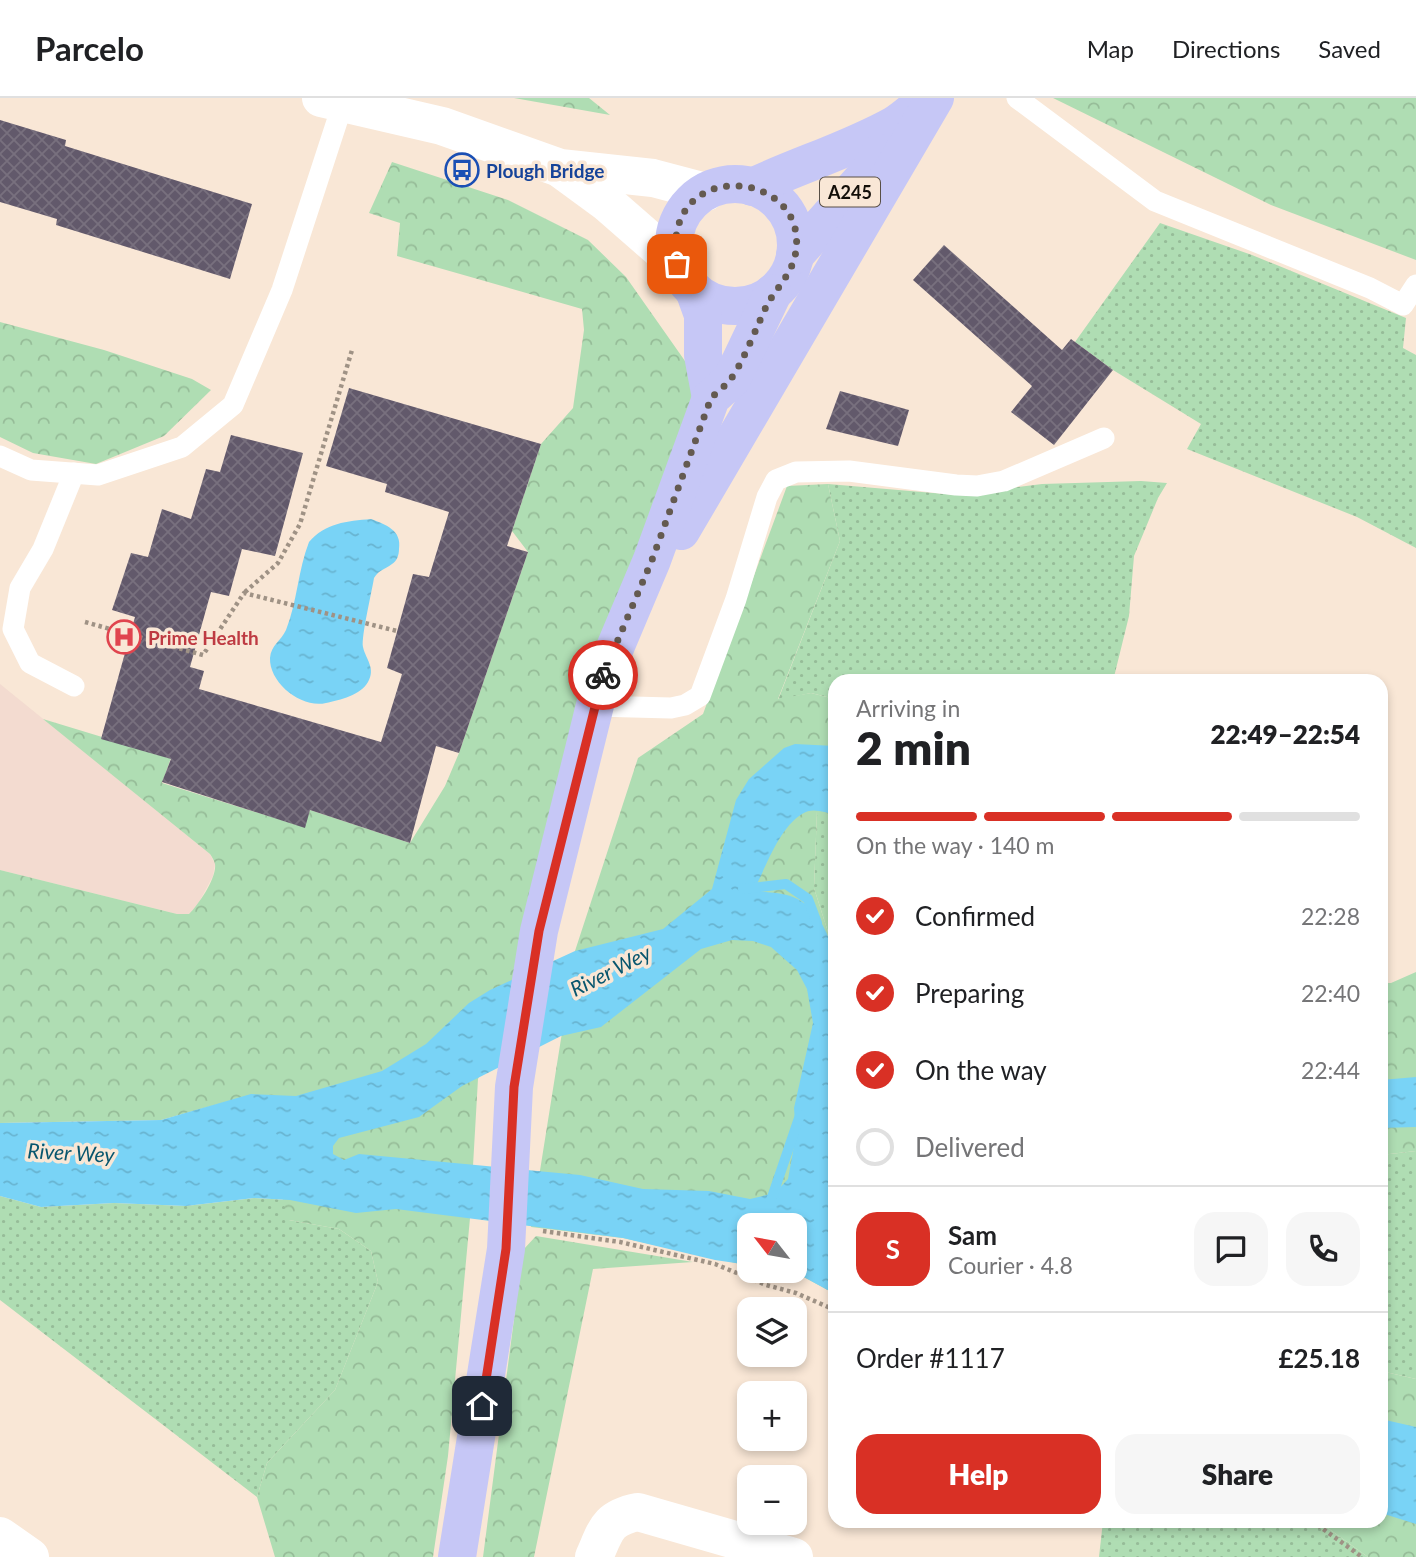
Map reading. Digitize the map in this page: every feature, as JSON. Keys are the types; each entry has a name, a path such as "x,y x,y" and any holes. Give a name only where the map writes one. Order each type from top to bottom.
{"main road":[{"name":"A245","path":"752,187 843,150 896,124 928,98"},
{"name":"A245","path":"619,638 935,98"},
{"path":"332,100 442,126 560,169 653,178 706,192"},
{"name":"A245","path":"795,255 869,172 896,124"},
{"path":"560,169 607,203 685,277 712,302 733,307 754,303 773,293 788,276 795,255 796,237 791,220 782,205 768,194 752,187 736,184 720,186 692,202 682,215 676,230 674,247 685,277 704,315 703,355 711,398"},
{"name":"A245","path":"457,1557 506,1249 514,1087 539,931 594,706 601,681 652,560 711,398 732,379 773,293"},
{"path":"594,1557 606,1530 620,1516 638,1512 794,1557"},
{"path":"0,1536 30,1557"}],"lane":[{"path":"1017,98 1155,201 1370,288 1403,305 1416,285"},
{"path":"0,456 31,470 98,475 182,447 233,405 282,290 332,100"},
{"path":"594,706 671,708 685,705 700,696 736,599 767,497 776,480 796,472 849,471 977,486 1004,481 1104,438"},
{"path":"74,473 43,549 20,588 13,629 30,663 74,686"}],"path":[{"path":"85,622 203,655 244,593 278,563 300,524 352,350"},
{"path":"244,593 397,631"},
{"path":"536,1236 537,1230 620,1242 715,1264 828,1307"},
{"path":"1322,1528 1362,1557"}],"shaded area":[{"path":"0,684 210,854 215,864 213,876 197,906 189,914 177,914 0,870"}],"green space":[{"path":"514,98 589,98 610,115"},
{"path":"1053,98 1416,98 1416,260 1271,205"},
{"path":"392,162 508,200 588,240 626,277 711,398 539,931 478,1079 470,1218 448,1456 433,1557 275,1557 257,1497 267,1463 335,1390 378,1282 371,1251 339,1229 289,1220 251,1095 161,1120 0,1123 0,870 177,914 189,914 202,898 215,870 210,854 43,719 171,758 162,783 304,827 310,810 410,843 445,786 459,753 528,552 512,531 541,444 573,408 584,330 582,309 397,256 400,223 369,213"},
{"path":"1160,223 1252,255 1406,318 1403,348 1416,355 1416,548 1357,517 1187,449 1201,424 1113,370 1075,342"},
{"path":"0,322 104,350 192,379 211,390 164,436 96,464 33,453 0,437"},
{"path":"1141,481 1167,483 1134,556 1129,616 1115,674 828,674 828,697 811,693 778,700 840,541 828,484 957,495 1042,484"},
{"path":"828,484 840,541 778,699 811,693 828,697 828,813 817,811 814,888 828,932 828,1290 807,1279 807,1213 737,1213 737,1263 623,1238 531,1227 575,951 638,758 703,714 787,486"},
{"path":"817,810 828,813 828,932 814,888"},
{"path":"1416,972 1416,1151 1388,1154 1388,983"},
{"path":"1416,1151 1416,1379 1388,1373 1388,1154"},
{"path":"0,1196 41,1207 114,1203 186,1206 254,1198 290,1200 289,1220 339,1229 371,1251 378,1282 335,1390 267,1463 257,1497 0,1300"},
{"path":"536,1236 693,1262 593,1269 534,1557 483,1557 523,1250"},
{"path":"1388,1373 1416,1379 1416,1557 1368,1557 1328,1528 1388,1528"},
{"path":"1102,1528 1328,1528 1368,1557 1099,1557"}],"water":[{"path":"371,519 392,529 398,537 399,553 395,561 374,578 363,642 371,668 370,677 365,687 350,696 326,703 307,702 297,698 281,685 271,667 270,658 290,620 309,542 329,527"},
{"path":"795,744 828,746 828,813 810,811 794,820 780,838 754,890 789,895 802,901 815,914 828,937 828,1290 807,1279 807,1213 737,1213 737,1263 623,1238 396,1209 356,1213 290,1200 254,1198 186,1206 114,1203 41,1207 0,1196 0,1123 161,1120 251,1094 296,1096 382,1071 426,1044 469,1003 490,990 575,951 663,929 712,889 736,800 749,779 784,748","holes":["732,940 753,941 771,947 797,970 807,989 813,1023 794,1108 796,1135 788,1179 775,1193 750,1199 709,1191 643,1189 580,1175 359,1154 344,1160 333,1154 333,1146 339,1138 419,1117 462,1086 561,1036 601,1027 701,949"]},
{"path":"1416,1077 1416,1127 1388,1128 1388,1079"},
{"path":"1388,1421 1416,1427 1416,1524 1388,1515"}],"building":[{"path":"0,120 66,140 65,146 252,204 230,279 56,225 57,219 0,202"},
{"path":"944,245 1062,350 1071,339 1113,370 1054,445 1011,412 1032,386 913,280"},
{"path":"349,388 541,444 507,546 528,552 459,753 436,746 410,843 310,810 305,828 162,782 171,759 101,739 135,617 112,610 131,553 148,557 162,509 191,519 206,469 220,472 231,435 303,453 275,556 242,549 229,596 211,592 190,667 204,671 199,689 381,742 402,674 387,668 413,574 429,577 449,512 385,492 387,484 326,466"},
{"path":"840,391 909,410 898,446 826,429"}],"waterway":[{"name":"River Wey","path":"743,889 786,884 808,899 817,923"},
{"name":"River Wey","path":"769,1206 800,1115"}],"way so far":[{"path":"603,675 652,560 711,398 732,379 773,293 788,276 795,255 796,237 791,220 782,205 768,194 736,184 720,186 692,202 682,215 676,230 674,247 677,264"}],"place":[{"name":"Plough Bridge","path":"462,170"},
{"name":"Prime Health","path":"124,637"}],"route":[{"path":"482,1406 506,1249 514,1087 539,931 603,675"}]}
